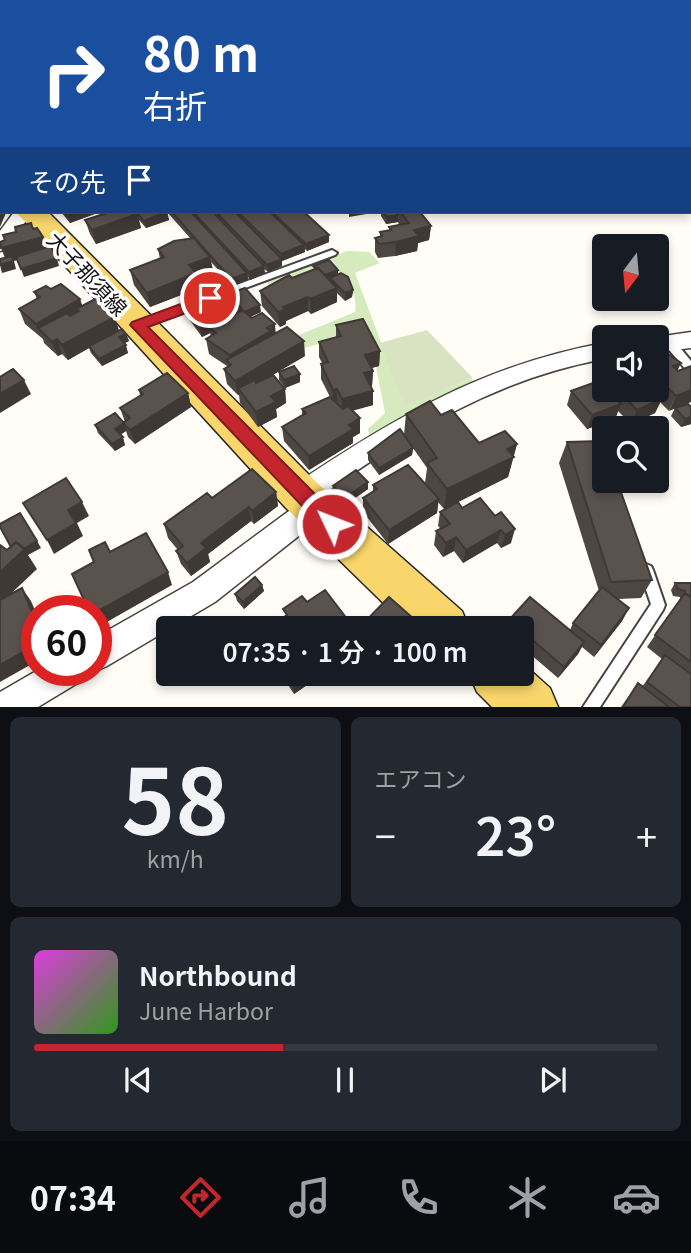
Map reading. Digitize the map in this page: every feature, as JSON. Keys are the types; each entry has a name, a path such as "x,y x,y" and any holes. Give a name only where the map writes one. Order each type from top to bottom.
{"main road":[{"name":"大子那須線","path":"33,214 307,501 431,616"},
{"path":"508,686 531,707"}],"street":[{"path":"0,245 22,214"},
{"path":"112,646 204,592 307,501 399,427 449,401 524,370 592,354"},
{"path":"6,707 42,686"}],"lane":[{"path":"137,325 332,253"},
{"path":"672,342 691,368"},
{"path":"591,707 658,605 639,551"}],"green space":[{"path":"347,251 369,252 380,263 355,273 405,406 472,377 473,383 419,409 370,440 368,429 385,413 372,346 323,343 304,348 294,337 355,312 355,297 350,286 332,266 269,289 268,282"},
{"path":"427,330 472,377 405,407 380,343"}],"building":[{"path":"104,214 137,214 92,230 85,220"},
{"path":"138,214 162,214 144,221"},
{"path":"174,214 193,214 247,273 231,279"},
{"path":"195,214 215,214 264,266 249,272"},
{"path":"218,214 237,214 282,259 267,265"},
{"path":"240,214 272,214 304,245 281,254"},
{"path":"274,214 306,214 329,235 306,244"},
{"path":"402,214 422,214 431,226 414,230 419,236 396,242 379,244 375,238 382,236 380,232 391,230 389,227 409,223"},
{"path":"31,223 33,229 37,228 43,237 1,248 0,242 5,240 3,235 16,232 15,227"},
{"path":"194,238 210,257 189,265 196,273 147,293 130,270 164,257 158,249 174,241"},
{"path":"51,246 57,258 21,269 16,257"},
{"path":"12,256 13,261 0,265 0,259"},
{"path":"329,260 338,270 325,275 313,266"},
{"path":"318,268 337,288 283,307 285,310 278,312 260,291 289,275 292,278"},
{"path":"341,273 348,277 353,290 345,293 330,278"},
{"path":"61,284 80,299 36,324 19,309 40,297 34,292 46,286 51,289"},
{"path":"245,288 260,305 244,312 229,294"},
{"path":"224,289 238,306 199,322 186,304"},
{"path":"99,297 104,302 101,304 115,317 62,345 57,339 52,342 38,328 67,313 70,316 79,311 76,309"},
{"path":"242,310 252,318 262,313 275,324 267,328 271,331 230,355 206,339 216,333 209,328"},
{"path":"363,319 380,351 365,355 373,371 364,373 373,391 342,399 337,389 333,390 321,364 328,362 319,342 341,336 336,325"},
{"path":"287,327 304,341 235,381 224,369 231,365 226,360"},
{"path":"122,329 126,334 119,337 126,345 99,359 89,346"},
{"path":"669,354 681,363 673,366 678,371 691,366 691,390 676,396 669,389"},
{"path":"294,366 300,374 284,380 279,372"},
{"path":"13,369 24,380 0,394 0,377"},
{"path":"167,373 188,393 130,430 123,423 130,418 120,408 143,394 139,390"},
{"path":"273,375 285,389 271,396 276,402 256,412 238,388"},
{"path":"592,384 592,402 621,404 592,415 571,391"},
{"path":"330,397 343,409 348,406 360,418 349,425 353,429 309,456 282,427 306,413 302,409"},
{"path":"430,401 441,415 452,410 479,443 505,431 517,444 507,449 514,457 447,489 427,463 437,458 406,414"},
{"path":"629,402 655,402 637,410"},
{"path":"688,404 691,407 691,417 685,419 675,408"},
{"path":"115,413 124,423 115,429 123,437 112,444 95,425"},
{"path":"400,429 413,448 379,468 368,453"},
{"path":"592,441 592,493 621,493 652,580 611,582 567,442"},
{"path":"408,465 439,499 389,530 363,498 377,489 373,485"},
{"path":"252,469 276,492 252,511 249,507 201,543 206,548 187,563 176,551 183,546 164,524 207,493 212,498"},
{"path":"356,470 368,482 345,498 333,486"},
{"path":"66,478 82,502 68,510 76,523 47,540 23,503"},
{"path":"480,498 495,516 501,512 515,529 505,535 501,530 466,550 456,537 446,543 436,531 450,524 440,512 458,502 462,508"},
{"path":"20,513 37,541 24,549 16,542 11,547 0,527 0,524"},
{"path":"146,533 168,572 112,603 112,595 82,595 72,574 94,562 89,550 105,542 110,552"},
{"path":"16,542 25,549 0,572 0,545 7,550"},
{"path":"255,577 262,585 243,602 235,594"},
{"path":"675,583 691,583 691,597 678,589"},
{"path":"602,587 629,608 601,645 573,623"},
{"path":"22,588 25,595 21,595 21,653 0,665 0,600"},
{"path":"325,590 345,616 286,616 283,609 302,596 307,602"},
{"path":"685,593 691,597 691,662 655,635"},
{"path":"389,597 411,616 371,616"},
{"path":"530,597 584,642 564,667 534,641 534,616 513,616"},
{"path":"665,655 691,674 691,707 680,707 647,682"},
{"path":"638,683 669,707 623,707"}],"route":[{"path":"210,298 137,325 332,524"}]}
